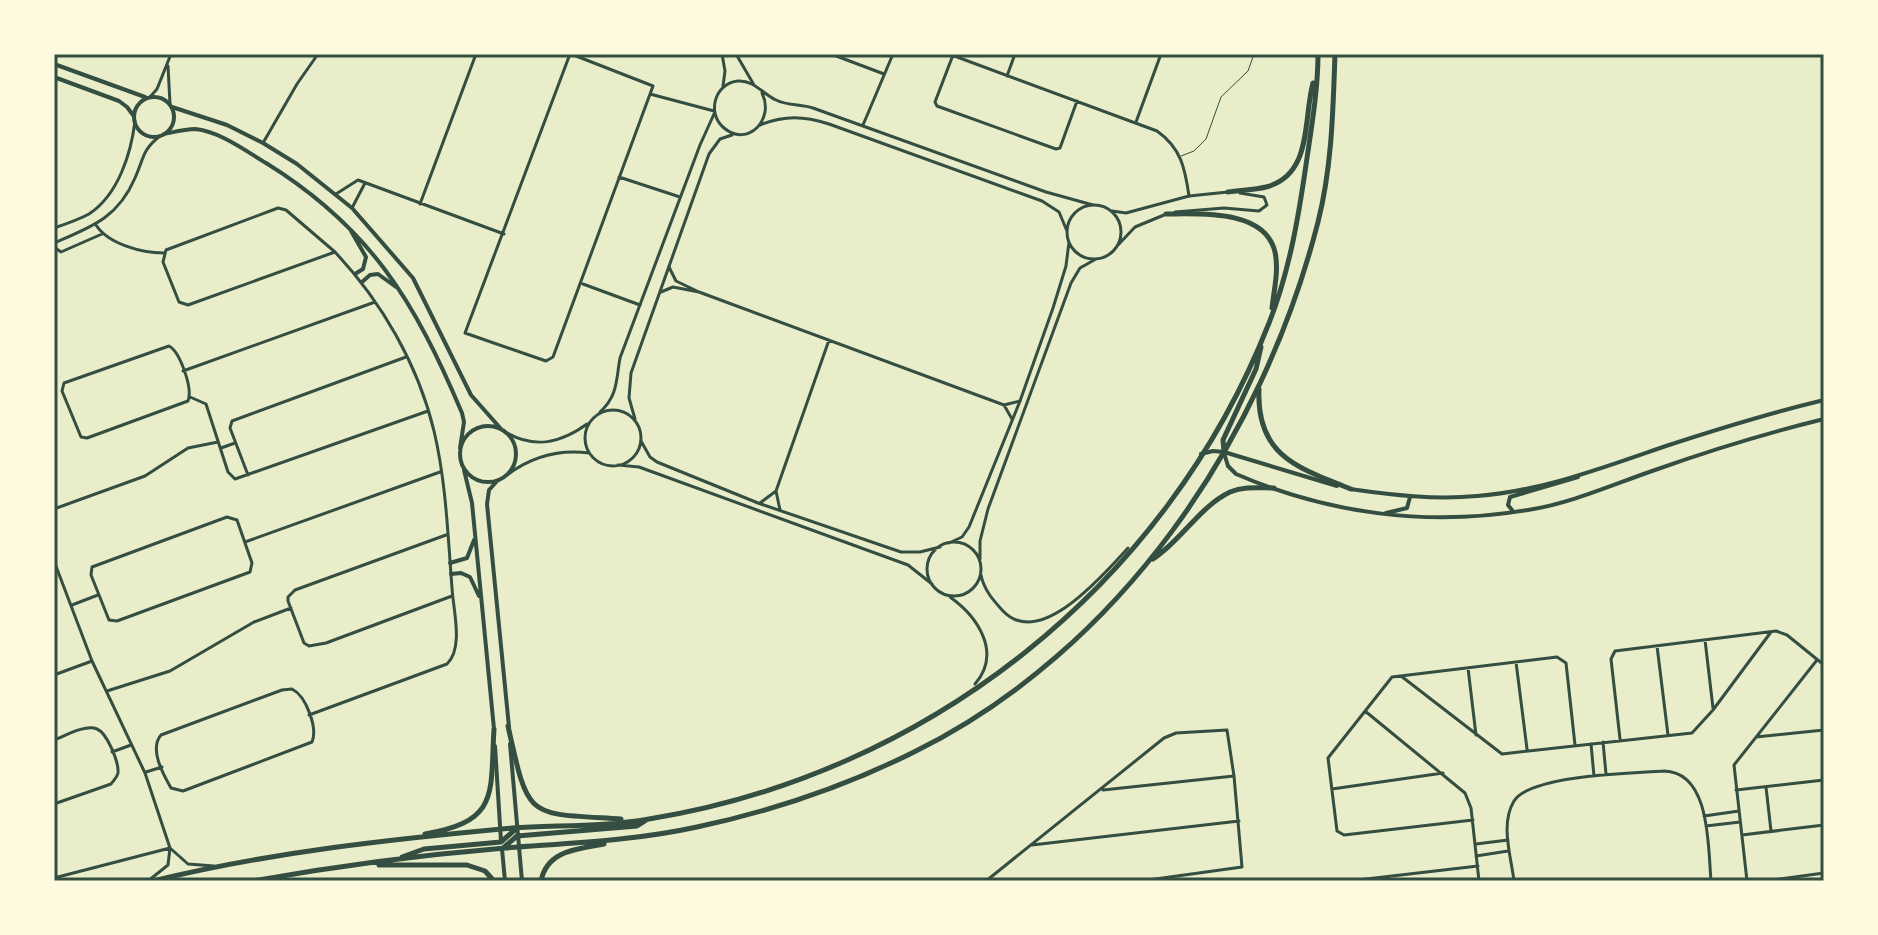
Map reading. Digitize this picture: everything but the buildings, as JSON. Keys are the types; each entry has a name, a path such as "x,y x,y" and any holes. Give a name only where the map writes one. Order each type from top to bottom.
{"highway":[{"path":"381,841 646,820 728,802 809,776 870,750 990,680 1041,642 1117,568 1158,517 1236,395 1261,342 1295,234 1318,54"},
{"path":"1226,441 1259,383 1284,329 1318,222 1330,152 1335,54"},
{"path":"1228,192 1265,187 1286,177 1294,168 1303,148 1308,101 1318,63"},
{"path":"1166,214 1220,216 1253,224 1264,232 1272,242 1276,265 1270,321"},
{"path":"541,881 546,867 565,851 694,828 775,807 849,781 946,735 1002,697 1054,658 1101,615 1189,510 1215,472 1224,452 1256,369 1261,342"},
{"path":"1259,383 1260,422 1265,437 1275,449 1316,475 1351,489"},
{"path":"1148,561 1166,550 1229,493 1248,488 1274,488"},
{"path":"508,726 521,785 527,798 543,811 555,815 646,820"},
{"path":"150,881 222,866 381,841 469,822 484,808 490,791 494,729"},
{"path":"501,845 517,836 637,826 646,820"},
{"path":"501,845 517,828"},
{"path":"253,881 394,860 424,849 629,840"},
{"path":"354,865 467,865 485,871 494,881"}],"main road":[{"path":"54,64 148,98 160,97 171,105 217,121 263,143 336,194 413,278 471,395 516,450 507,475 489,490 487,504 522,881"},
{"path":"54,77 119,101 127,107 144,134 162,135 194,129 207,132 285,175 328,207 370,248 404,294 427,334 464,422 460,448 470,488 475,533 505,881"},
{"path":"134,119 137,107 148,98"},
{"path":"162,135 173,122 171,105"},
{"path":"345,223 366,257 363,269 355,274"},
{"path":"362,282 370,275 382,274 404,294"},
{"path":"1201,454 1224,452 1299,477 1351,489 1410,496 1478,496 1527,489 1583,474 1769,413 1824,400"},
{"path":"1224,452 1228,466 1236,474 1337,508 1432,518 1515,512 1593,493 1716,448 1824,419"},
{"path":"460,448 463,440 477,428 494,427 504,432"},
{"path":"464,470 479,481 498,480"},
{"path":"1515,512 1508,505 1510,497 1575,480 1583,474"},
{"path":"1384,514 1407,508 1410,496"},
{"path":"450,563 467,558 475,533"},
{"path":"451,574 461,573 470,577 482,604"}],"street":[{"path":"148,98 157,89 171,54"},
{"path":"263,143 318,54"},
{"path":"420,204 476,54"},
{"path":"571,54 652,84 650,94 583,283 550,361 465,333 571,54"},
{"path":"722,54 725,71 723,88"},
{"path":"736,54 754,85 762,93 785,104 805,106 1046,192 1112,211 1134,211 1189,196 1228,192 1261,195 1266,199 1267,205 1259,211 1200,209 1166,214 1142,223 1109,254 1080,268 1071,283 988,509 980,541 981,575 992,599 1009,617 1033,623 1045,620 1056,615 1100,576 1158,517"},
{"path":"831,54 884,74"},
{"path":"863,125 893,54"},
{"path":"1007,76 1015,54"},
{"path":"1136,122 1161,54"},
{"path":"1077,101 1060,148 1056,149 937,106 935,102 951,55 1136,122 1168,138 1181,156 1189,196"},
{"path":"168,63 171,105"},
{"path":"504,432 526,443 544,443 570,435 612,402 620,358 714,112 717,94 738,81 754,85"},
{"path":"760,125 797,117 829,124 1042,201 1059,212 1069,242 1065,272 1020,401 969,527 962,537 920,552 901,552 758,503 657,462 650,457 641,441 629,398 631,373 657,296 712,148 720,139 754,131 760,125 767,109 762,93"},
{"path":"650,94 714,112 722,127 736,134"},
{"path":"102,234 62,252 57,252 54,244 54,230 92,212 113,190 130,146 134,119"},
{"path":"54,244 96,225 122,200 145,150 162,135"},
{"path":"619,177 681,197"},
{"path":"336,194 358,180 504,234"},
{"path":"352,208 365,183"},
{"path":"1067,231 1075,213 1093,205"},
{"path":"309,715 447,664 455,653 451,574 440,472 428,411 406,357 362,282 335,252 286,210 278,208 169,248 164,253 163,262 177,299 188,305 335,252"},
{"path":"1112,211 1121,227 1118,245"},
{"path":"96,225 102,234 146,251 164,253"},
{"path":"1069,242 1083,256 1096,259"},
{"path":"669,263 676,281 699,292 1004,405 1020,401"},
{"path":"583,283 640,305"},
{"path":"657,296 673,287 699,292"},
{"path":"183,371 375,302"},
{"path":"780,510 776,491 829,340"},
{"path":"169,346 175,350 190,397 185,403 87,438 77,432 62,391 66,382 169,346"},
{"path":"248,475 230,428 232,421 406,357"},
{"path":"190,397 206,404 232,477 237,479 428,411"},
{"path":"1004,405 1012,420"},
{"path":"600,412 619,410 635,419"},
{"path":"590,422 585,432 585,442 589,453 597,461 607,465 639,467 908,565 970,613 984,637 986,667 977,683 936,713"},
{"path":"618,465 634,457 641,441"},
{"path":"54,509 145,476 188,448 218,442"},
{"path":"221,448 235,443"},
{"path":"507,475 542,456 567,451 589,453"},
{"path":"245,542 440,472"},
{"path":"758,503 776,491"},
{"path":"227,517 237,520 245,542 253,566 250,572 111,621 90,572 95,565 227,517"},
{"path":"446,535 295,590 288,597 304,643 315,646 452,596"},
{"path":"949,543 967,545 980,559"},
{"path":"932,584 927,568 933,552 940,547"},
{"path":"54,561 92,661 145,773 170,848 168,865 150,881"},
{"path":"947,595 972,590 981,575"},
{"path":"54,582 61,580"},
{"path":"71,605 98,595"},
{"path":"107,691 170,671 246,626 291,608"},
{"path":"1399,675 1502,754 1695,732 1771,632"},
{"path":"1620,740 1611,656 1615,651 1771,632 1787,635 1824,665"},
{"path":"1705,640 1713,710"},
{"path":"1657,646 1668,735"},
{"path":"1473,820 1344,835 1337,831 1330,755 1392,677 1557,657 1566,663 1575,745"},
{"path":"1747,881 1734,765 1817,660"},
{"path":"54,675 92,661"},
{"path":"1516,662 1527,751"},
{"path":"1468,668 1476,736"},
{"path":"282,690 298,692 315,736 308,745 183,791 171,788 162,767 155,744 161,735 282,690"},
{"path":"1365,711 1465,793 1470,801 1479,881"},
{"path":"54,740 95,728 105,735 118,772 111,784 54,804"},
{"path":"986,881 1164,738 1176,733 1227,730 1230,734 1242,867 1141,881"},
{"path":"1756,737 1824,730"},
{"path":"1603,742 1606,775"},
{"path":"112,752 131,744"},
{"path":"1591,744 1594,776"},
{"path":"145,773 162,767"},
{"path":"1514,881 1508,840 1509,815 1520,794 1538,785 1594,776 1673,771 1687,778 1694,788 1704,816 1711,881"},
{"path":"1332,789 1443,773"},
{"path":"1100,791 1234,776"},
{"path":"1736,790 1824,780"},
{"path":"1766,787 1771,831"},
{"path":"1704,816 1739,811"},
{"path":"1031,845 1239,821"},
{"path":"1706,826 1740,822"},
{"path":"1742,835 1824,825"},
{"path":"1476,844 1508,840"},
{"path":"170,848 188,864 222,866"},
{"path":"54,878 170,848"},
{"path":"1476,856 1510,851"},
{"path":"1349,881 1478,866"},
{"path":"1765,881 1824,873"}],"lane":[{"path":"1181,156 1194,151 1206,139 1221,97 1248,71 1254,54"}]}
